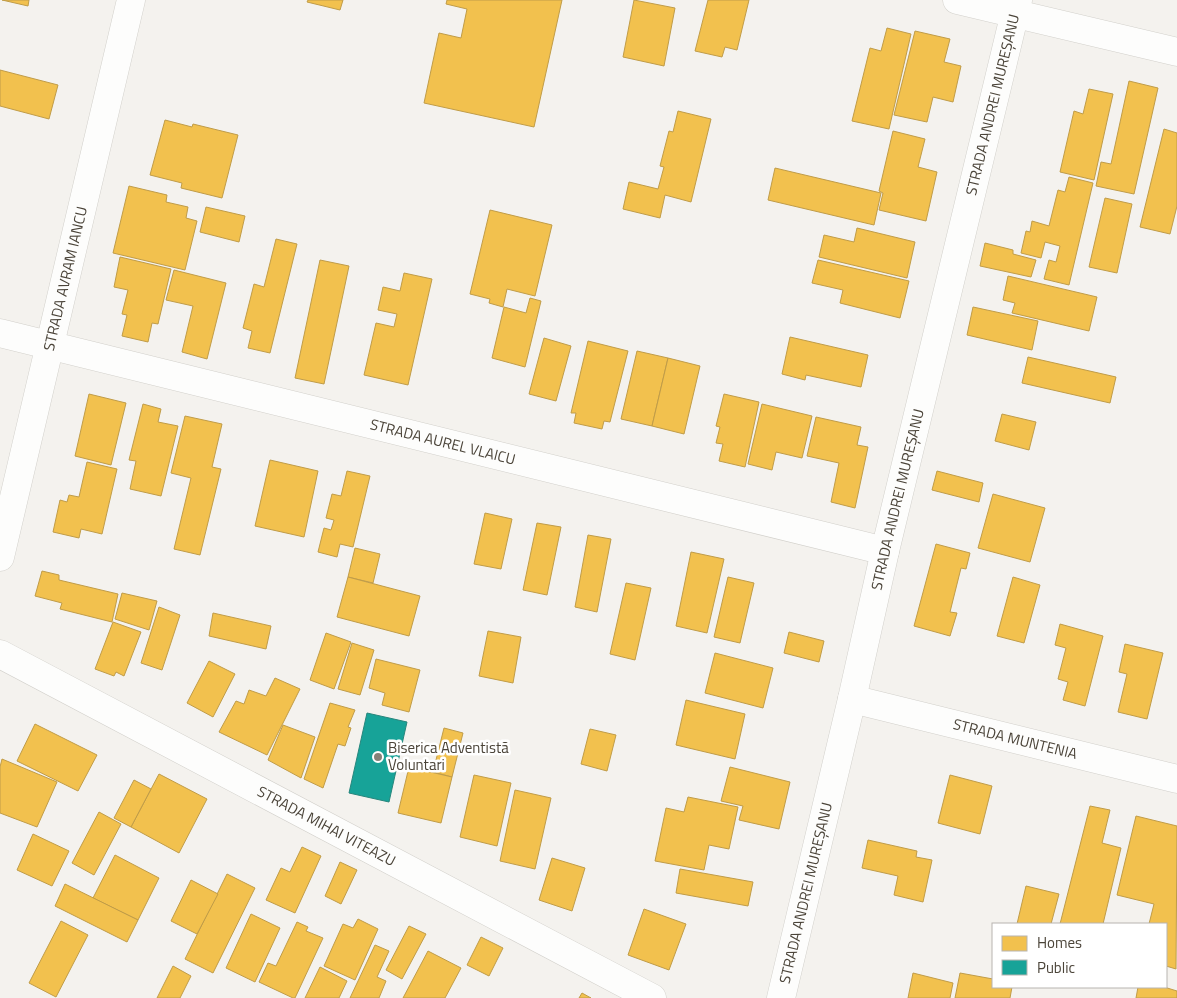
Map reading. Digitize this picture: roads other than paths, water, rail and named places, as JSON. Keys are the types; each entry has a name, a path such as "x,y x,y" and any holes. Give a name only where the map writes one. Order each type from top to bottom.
{"street":[{"name":"STRADA AVRAM IANCU","path":"0,557 131,0"},
{"path":"957,0 1016,7 1177,52"},
{"name":"STRADA ANDREI MUREȘANU","path":"782,998 885,551 1016,7"},
{"name":"STRADA AUREL VLAICU","path":"0,333 885,551"},
{"name":"STRADA MIHAI VITEAZU","path":"0,654 652,998"},
{"name":"STRADA MUNTENIA","path":"852,699 1177,779"}],"place":[{"name":"Biserica Adventistă Voluntari","path":"378,757"}]}
